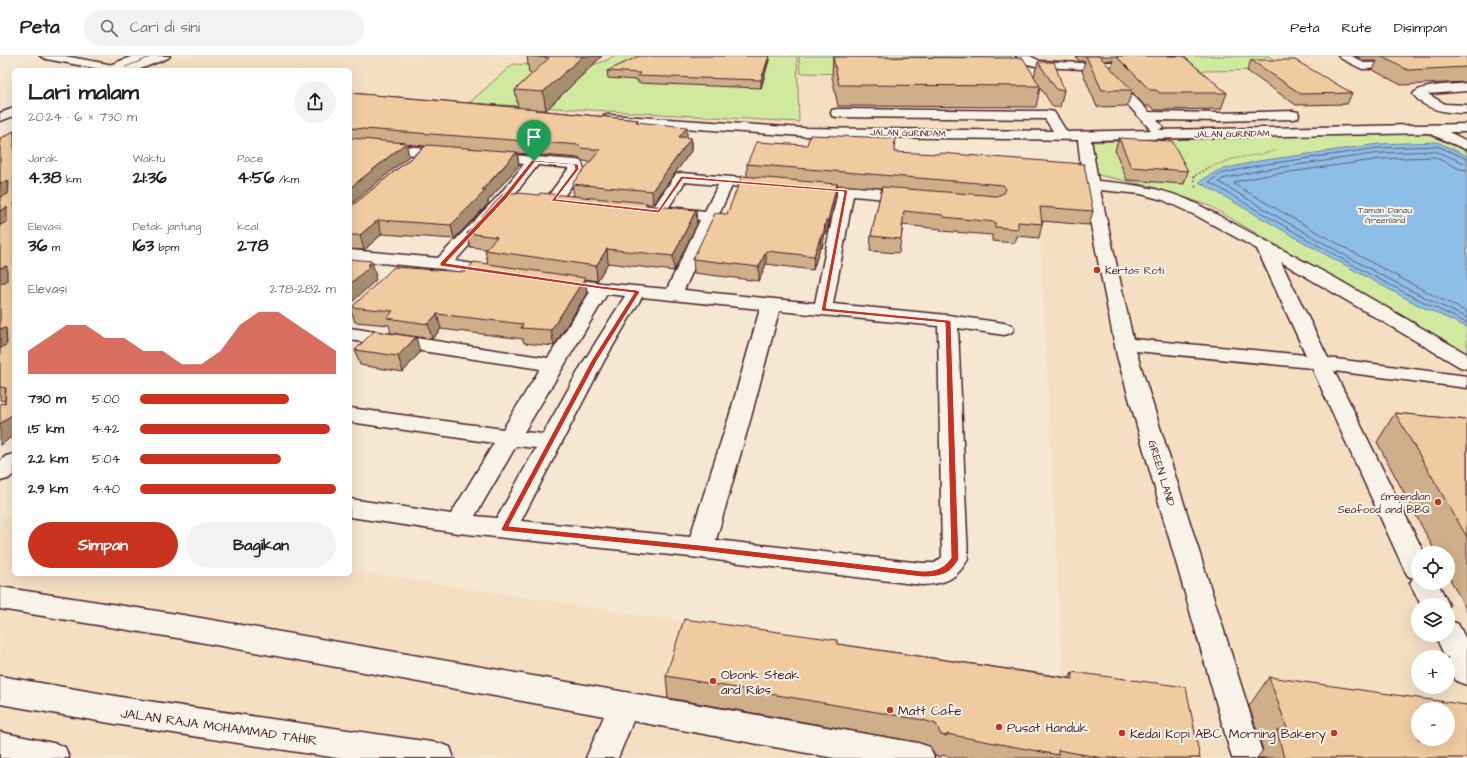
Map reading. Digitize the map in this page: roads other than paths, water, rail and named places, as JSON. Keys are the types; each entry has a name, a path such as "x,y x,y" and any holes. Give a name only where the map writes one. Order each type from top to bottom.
{"street":[{"path":"111,68 143,56"},
{"path":"133,68 164,56"},
{"path":"1022,56 1034,64 1082,66 1096,75 1141,120 1163,135"},
{"path":"1096,75 1177,62 1177,60 1171,56"},
{"path":"1344,56 1362,66 1414,65"},
{"path":"53,57 103,68"},
{"path":"1096,75 1125,112"},
{"path":"1467,87 1424,91 1418,94 1435,106 1451,109 1467,109"},
{"path":"1042,102 1050,115 1074,136"},
{"path":"0,108 12,104"},
{"path":"0,117 12,113"},
{"path":"837,113 1050,115"},
{"path":"1141,120 1293,115"},
{"path":"1220,117 1246,133"},
{"name":"JALAN GURINDAM","path":"597,119 803,132 1074,136 1467,128"},
{"path":"1141,120 1147,135"},
{"path":"1430,129 1467,146"},
{"name":"GREEN LAND","path":"1074,136 1091,184 1129,364 1248,758"},
{"path":"352,145 464,155"},
{"path":"408,167 425,152"},
{"path":"442,264 537,200 577,169 576,164 479,156"},
{"path":"534,161 537,200"},
{"path":"710,216 652,211 681,177 924,197"},
{"path":"673,295 727,181"},
{"path":"1091,184 1146,191 1169,197 1264,246 1416,332 1467,363"},
{"path":"823,310 846,191"},
{"path":"1264,246 1411,555"},
{"path":"352,255 442,264 518,276"},
{"path":"390,277 408,261"},
{"path":"541,279 637,292 948,321 1004,329"},
{"path":"458,524 509,437 601,288"},
{"path":"504,529 594,361 637,292"},
{"path":"700,548 740,417 771,305"},
{"path":"352,508 458,524 700,548 922,574 935,574 949,568 955,559 948,321"},
{"path":"352,334 554,365"},
{"path":"1126,344 1320,363 1467,382"},
{"path":"352,415 551,443"},
{"path":"0,473 12,464"},
{"path":"0,598 183,627 918,758"},
{"path":"1453,642 1467,672"},
{"name":"JALAN RAJA MOHAMMAD TAHIR","path":"0,690 127,712 438,758"},
{"path":"602,758 624,705"},
{"path":"0,747 54,758"}],"water":[{"name":"Taman Danau Greenland","path":"1437,142 1467,156 1467,327 1418,305 1319,251 1199,182 1219,170 1259,161 1379,144"}],"place":[{"name":"Kertas Roti","path":"1097,270"},
{"name":"Greendlan Seafood and BBQ","path":"1438,502"},
{"name":"Obonk Steak and Ribs","path":"713,681"},
{"name":"Matt Cafe","path":"890,710"},
{"name":"Pusat Handuk","path":"999,727"},
{"name":"Kedai Kopi ABC","path":"1122,733"},
{"name":"Morning Bakery","path":"1334,733"}]}
